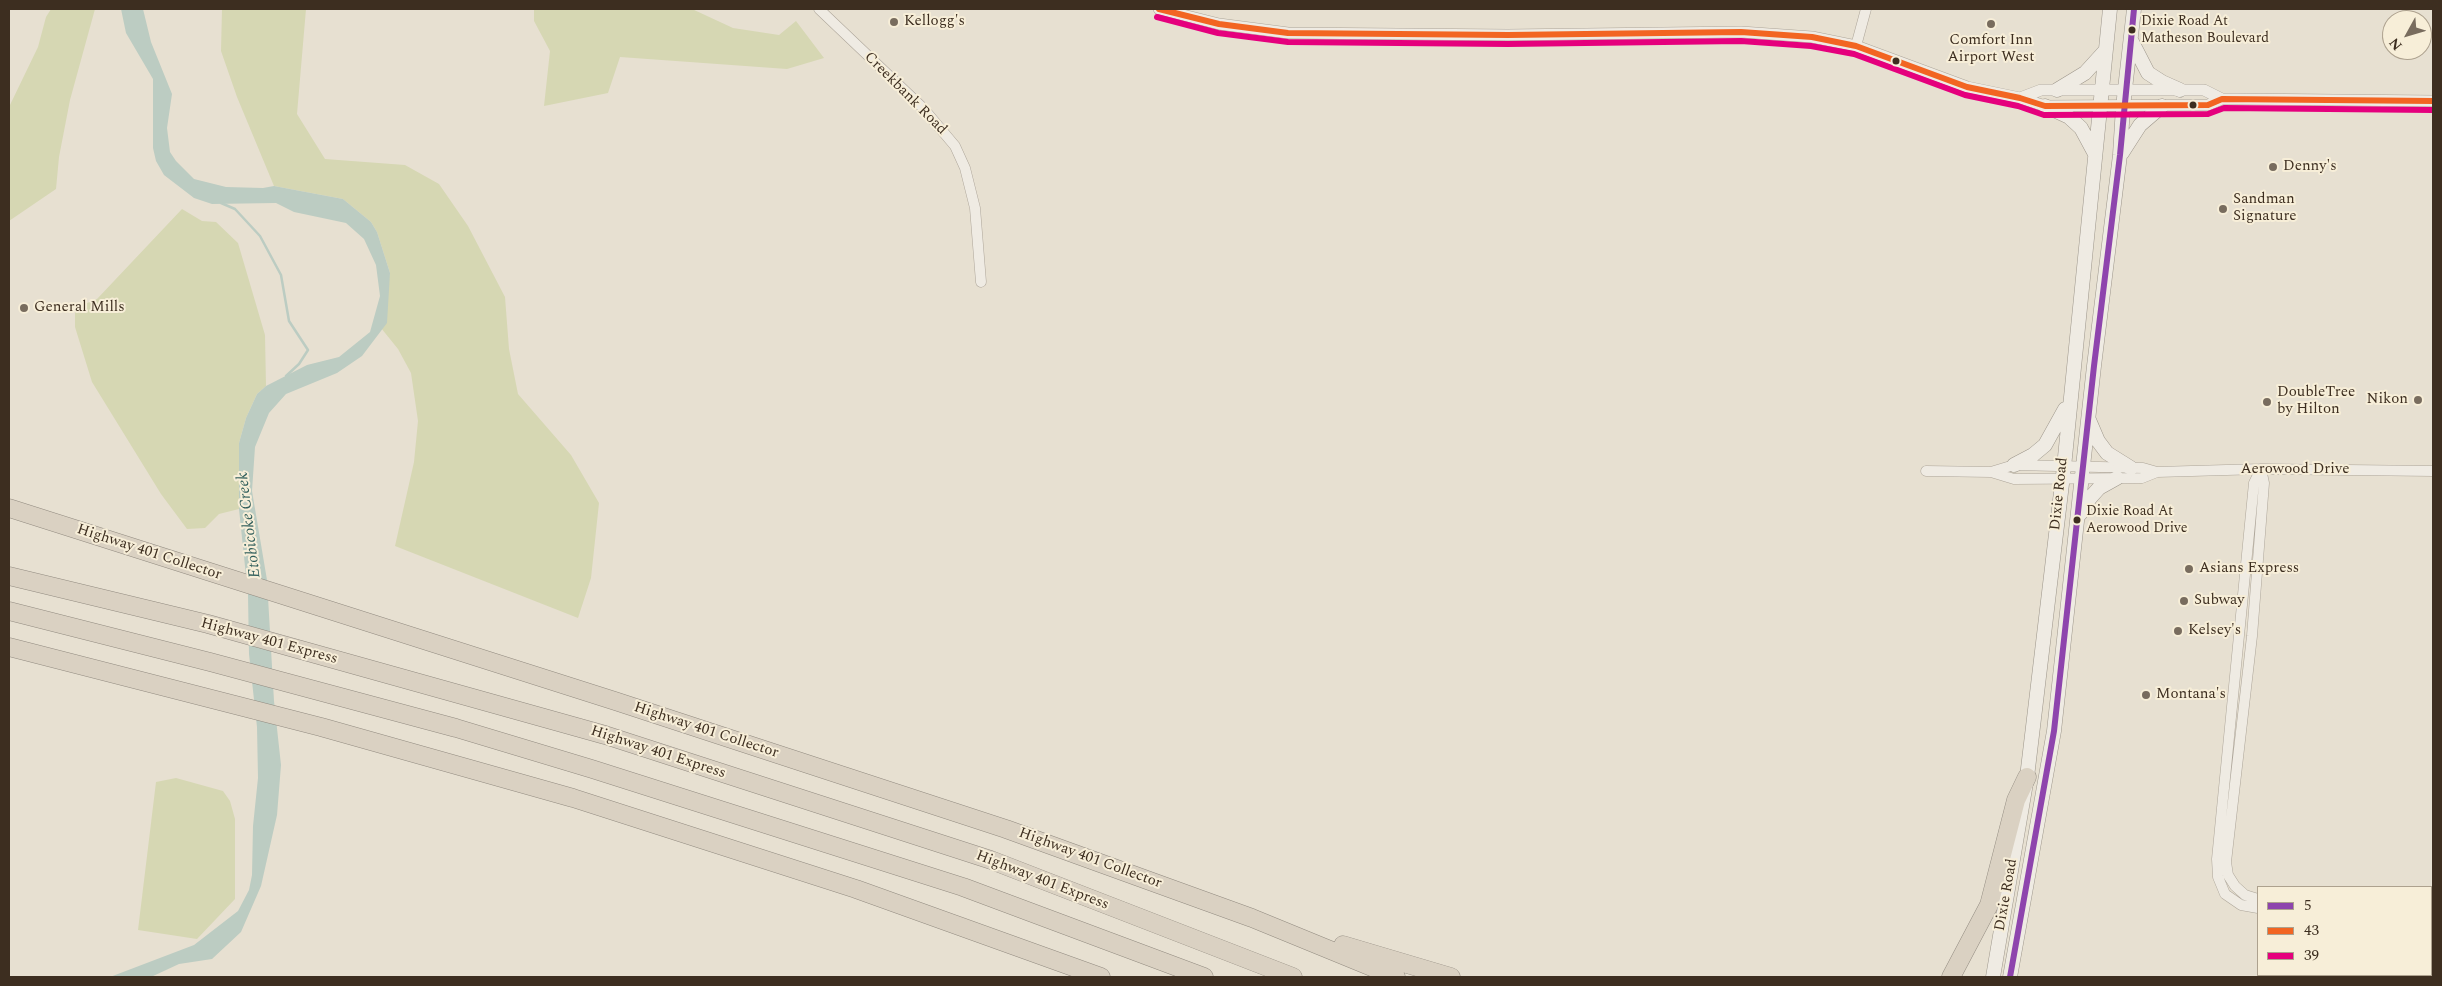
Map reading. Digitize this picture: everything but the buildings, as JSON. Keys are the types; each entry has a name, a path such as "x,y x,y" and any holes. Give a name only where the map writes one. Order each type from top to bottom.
{"highway":[{"name":"Highway 401 Collector","path":"9,508 1006,829 1252,918 1396,977"},
{"name":"Highway 401 Express","path":"9,576 208,624 605,735 982,857 1293,977"},
{"path":"9,611 210,662 456,728 592,769 963,887 1204,977"},
{"path":"9,647 320,727 573,798 856,889 1101,977"},
{"path":"1951,977 1990,905 2016,800 2027,777"},
{"path":"1252,918 1450,977"}],"main road":[{"name":"Dixie Road","path":"1993,977 2027,777 2063,473 2110,9"},
{"name":"Dixie Road","path":"2010,977 2054,731 2088,417 2120,155 2123,107 2134,9"},
{"path":"2131,39 2148,73 2180,90"},
{"path":"2057,90 2086,73 2105,51"},
{"path":"2045,106 2069,117 2081,128 2095,154"},
{"path":"2120,155 2140,125 2162,106"},
{"path":"2014,465 2033,455 2045,445 2069,399"},
{"path":"2088,417 2098,441 2106,453 2131,468"},
{"path":"2077,519 2090,498 2099,488 2116,478"}],"street":[{"name":"Creekbank Road","path":"819,9 923,108 955,146 965,168 975,208 980,282"},
{"path":"1159,9 1219,24 1288,33 1508,35 1749,32 1812,36 1856,46 1967,87 2020,98 2045,106 2208,105 2222,99 2433,101"},
{"path":"1856,46 1866,9"},
{"path":"2020,98 2041,90 2204,90 2222,99"},
{"name":"Aerowood Drive","path":"1926,471 1990,472 2014,465 2063,473"},
{"name":"Aerowood Drive","path":"1990,472 2014,480 2063,473 2131,468 2143,468 2157,472 2260,469 2433,471"},
{"path":"2257,899 2245,895 2235,886 2228,875 2226,862 2252,626 2264,483 2260,469"},
{"path":"2257,908 2241,905 2228,896 2219,883 2216,859 2254,483 2260,469"},
{"name":"Aerowood Drive","path":"2083,473 2116,478 2142,478 2157,472"}],"green space":[{"path":"51,9 95,9 70,100 59,157 56,189 9,221 9,107 38,47 46,17"},
{"path":"222,9 306,9 297,114 325,159 405,165 439,184 468,226 505,297 509,349 518,394 571,455 599,503 591,578 578,618 395,546 414,462 418,421 411,373 398,349 377,323 390,273 377,232 371,222 343,199 274,186 237,97 221,51"},
{"path":"534,9 692,9 733,28 779,35 796,21 824,58 787,69 620,57 608,93 544,106 550,51 534,21"},
{"path":"182,209 202,221 216,222 238,243 265,335 266,386 257,394 246,418 239,443 239,509 219,514 205,528 187,529 161,494 92,382 75,327 75,308 97,299"},
{"path":"176,778 223,791 230,801 235,819 235,899 197,939 138,930 156,782"}],"water":[{"name":"Etobicoke Creek","path":"121,9 143,9 151,42 172,94 167,128 170,152 194,179 226,187 263,188 274,186 343,199 371,222 377,232 390,273 387,323 362,356 337,373 286,394 269,413 255,447 252,491 267,580 274,701 281,765 277,815 261,886 241,932 212,959 179,964 151,977 110,977 194,945 238,911 249,890 252,875 253,826 258,778 257,727 249,654 248,595 239,509 239,443 246,418 257,394 266,386 307,365 339,357 370,332 380,296 376,265 364,239 346,223 294,212 276,203 212,204 194,198 164,175 156,161 153,148 153,79 126,33"}],"waterway":[{"path":"221,203 235,209 260,236 281,275 289,321 308,350 299,364 286,376"}],"transit line":[{"name":"43","path":"1159,9 1219,24 1288,33 1508,35 1741,32 1812,37 1856,46 1967,87 2020,98 2045,106 2208,105 2222,99 2433,101"},
{"name":"5","path":"2010,977 2054,731 2094,366 2120,155 2134,9"},
{"name":"39","path":"1157,17 1218,33 1288,42 1508,44 1741,41 1811,46 1854,54 1965,95 2018,106 2044,115 2208,114 2224,108 2433,110"}],"place":[{"name":"Kellogg's","path":"894,22"},
{"name":"Comfort Inn Airport West","path":"1991,24"},
{"name":"Dixie Road At Matheson Boulevard","path":"2132,30"},
{"name":"Denny's","path":"2273,167"},
{"name":"Sandman Signature","path":"2223,209"},
{"name":"General Mills","path":"24,308"},
{"name":"Nikon","path":"2418,400"},
{"name":"DoubleTree by Hilton","path":"2267,402"},
{"name":"Dixie Road At Aerowood Drive","path":"2077,520"},
{"name":"Asians Express","path":"2189,569"},
{"name":"Subway","path":"2184,601"},
{"name":"Kelsey's","path":"2178,631"},
{"name":"Montana's","path":"2146,695"}]}
